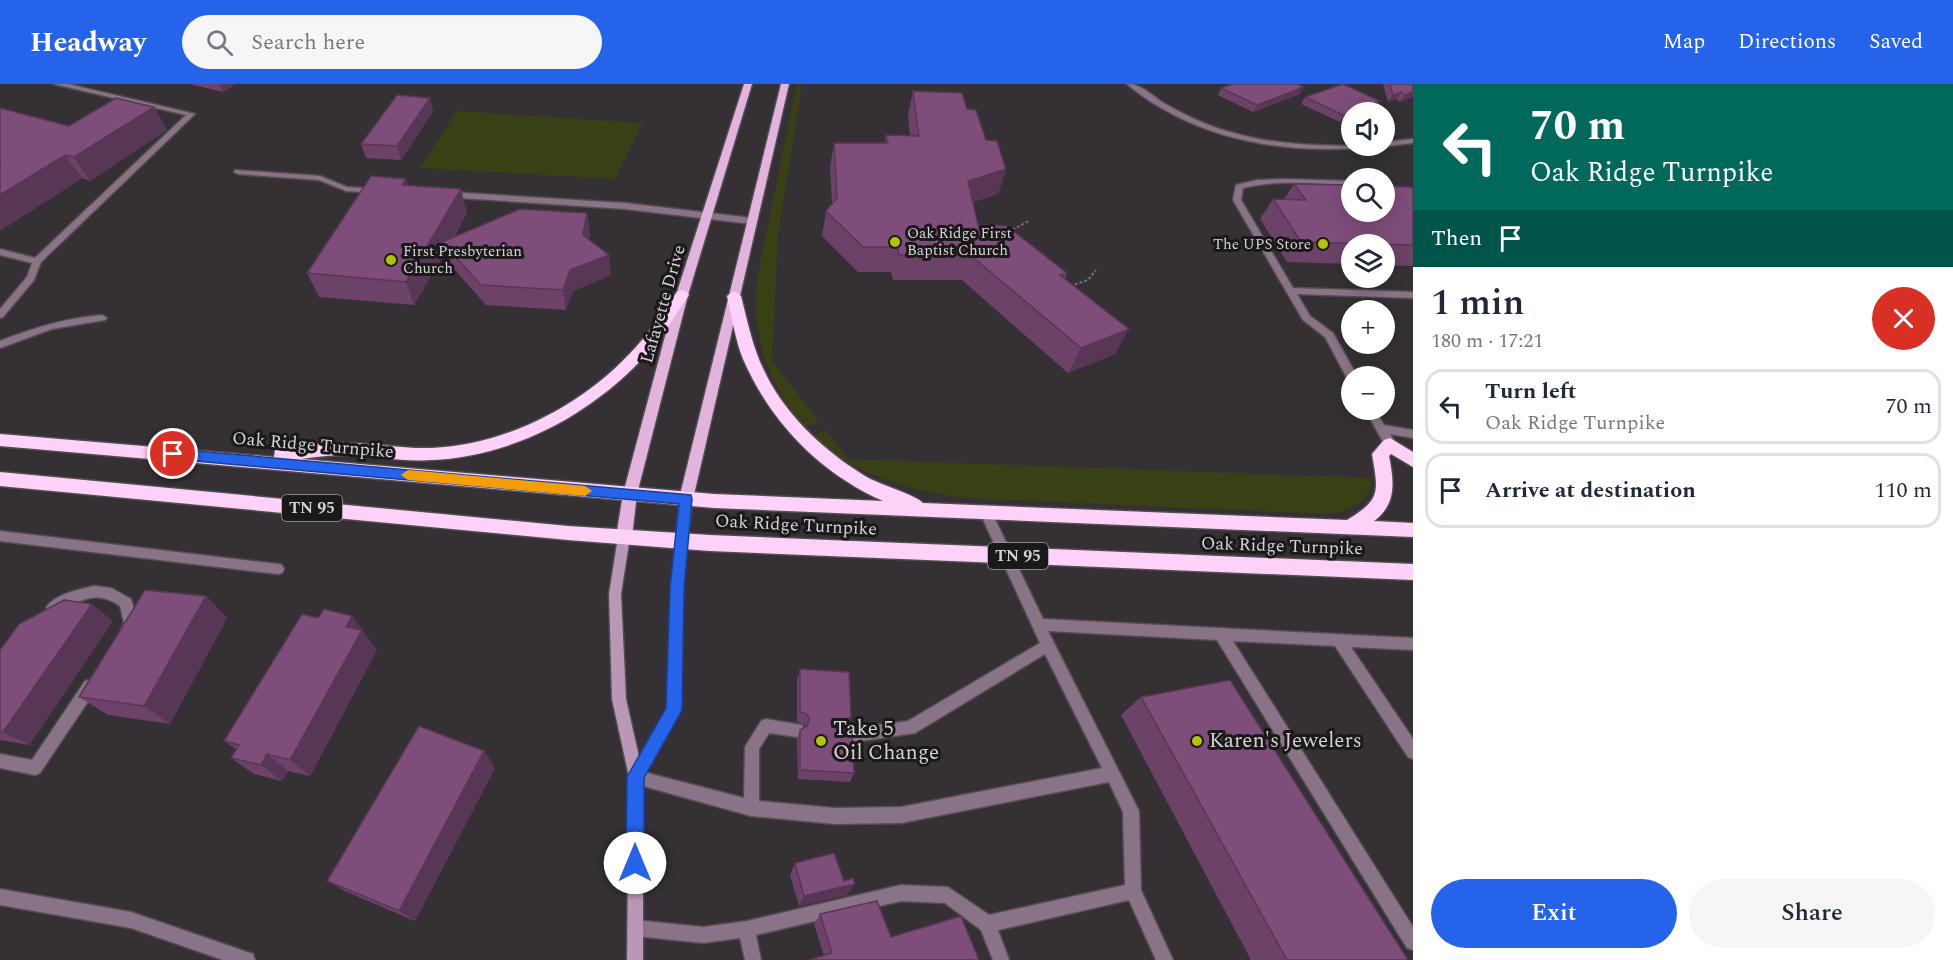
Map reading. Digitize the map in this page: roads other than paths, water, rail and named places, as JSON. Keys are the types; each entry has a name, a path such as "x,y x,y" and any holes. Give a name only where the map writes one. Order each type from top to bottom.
{"highway":[{"path":"239,459 341,449 435,454 485,446 527,431 567,413 602,389 644,349 682,295"},
{"path":"735,296 750,357 779,410 811,447 859,480 905,502 937,511"},
{"name":"Oak Ridge Turnpike","path":"0,440 686,499 1413,530"},
{"path":"1349,528 1380,507 1386,494 1380,454 1390,444 1413,461"},
{"name":"Oak Ridge Turnpike","path":"0,479 681,541 1413,572"}],"main road":[{"name":"Lafayette Drive","path":"624,537 630,494 682,295 748,84"},
{"path":"686,499 785,84"}],"street":[{"path":"0,315 31,278 37,261 191,114 58,84"},
{"path":"1131,84 1155,103 1209,126 1268,144 1350,149 1413,141"},
{"path":"238,172 320,178 346,189 389,191"},
{"path":"1341,183 1267,182 1239,187 1237,200 1306,318 1329,335 1346,366"},
{"path":"443,195 625,206 752,221"},
{"path":"0,252 37,261"},
{"path":"1290,291 1413,295"},
{"path":"0,345 51,325 74,320 102,318"},
{"path":"1376,420 1390,444"},
{"path":"1381,428 1413,434"},
{"path":"636,777 674,710 677,588 686,499"},
{"path":"986,513 1038,625 1131,811 1133,891 1165,960"},
{"path":"0,536 278,569"},
{"path":"624,537 615,594 619,688 636,777 635,960"},
{"path":"43,614 65,600 88,593 109,593 126,603 131,623 118,642"},
{"path":"1038,625 1413,644"},
{"path":"1221,634 1413,942"},
{"path":"1339,640 1413,752"},
{"path":"848,736 910,728 1048,645"},
{"path":"0,761 35,768 99,671"},
{"path":"751,808 752,747 766,726 797,730"},
{"path":"636,777 751,808 835,816 901,815 1111,774"},
{"path":"987,924 1133,891"},
{"path":"635,928 703,935 747,929 901,893 948,894 987,924 1001,960"},
{"path":"0,897 131,920 247,960"},
{"path":"747,929 753,960"}],"place":[{"name":"Oak Ridge First Baptist Church","path":"895,242"},
{"name":"The UPS Store","path":"1323,244"},
{"name":"First Presbyterian Church","path":"391,260"},
{"name":"Take 5 Oil Change","path":"821,741"},
{"name":"Karen's Jewelers","path":"1197,741"}]}
